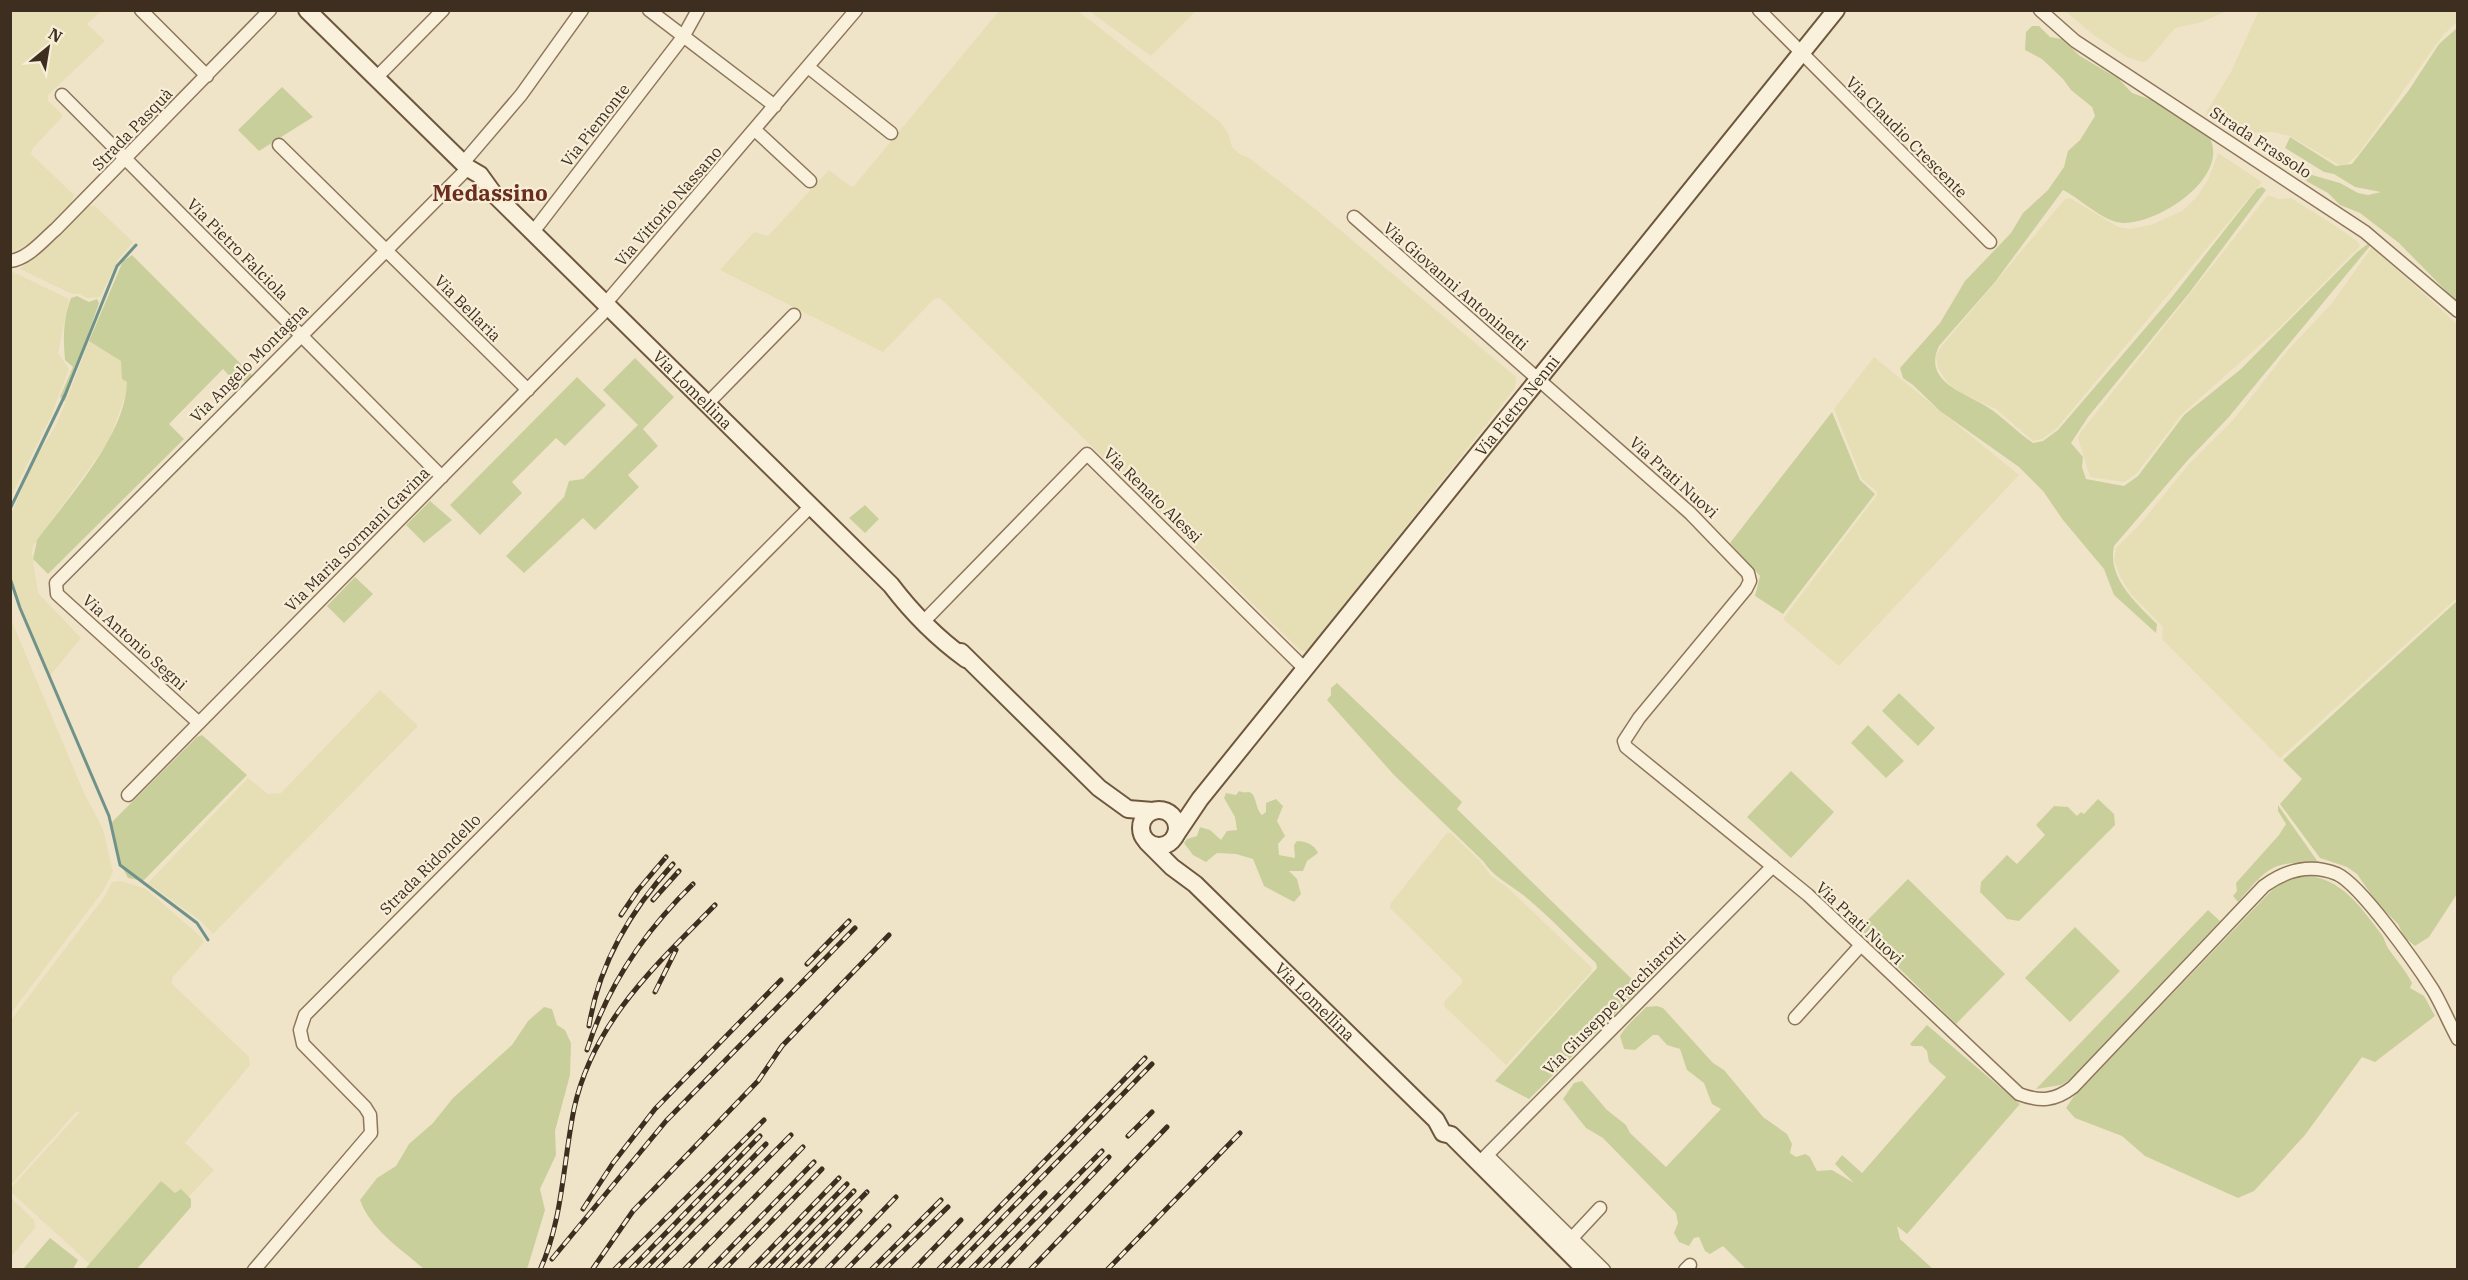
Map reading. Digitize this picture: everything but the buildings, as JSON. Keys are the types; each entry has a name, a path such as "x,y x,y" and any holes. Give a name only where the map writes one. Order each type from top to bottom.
{"main road":[{"name":"Via Lomellina","path":"307,10 466,167 486,182 493,193 891,585 951,637 966,659"},
{"name":"Via Pietro Nenni","path":"1174,838 1200,799 1836,10"},
{"name":"Via Lomellina","path":"891,585 908,608 944,644 966,659 1063,755 1121,805 1137,812 1159,811 1174,818 1176,858 1195,884"},
{"name":"Via Lomellina","path":"1063,755 1106,804 1131,822 1172,867 1195,884 1436,1120 1448,1128 1451,1135 1483,1159 1587,1269"},
{"path":"1174,838 1158,846 1144,838 1142,820 1159,811 1200,799"}],"street":[{"path":"141,10 207,76"},
{"name":"Strada Pasquà","path":"10,261 18,260 33,249 126,160 270,10"},
{"path":"376,78 443,10"},
{"name":"Via Angelo Montagna","path":"56,583 466,167 582,10"},
{"path":"649,10 775,106"},
{"name":"Via Piemonte","path":"533,232 683,37 698,10"},
{"name":"Via Vittorio Nassano","path":"607,306 856,10"},
{"name":"Via Claudio Crescente","path":"1759,10 1990,243"},
{"name":"Strada Frassolo","path":"2040,10 2075,41 2365,232 2457,311"},
{"path":"808,67 891,133"},
{"name":"Via Pietro Falciola","path":"62,95 442,477"},
{"path":"755,130 810,181"},
{"name":"Via Bellaria","path":"279,145 528,390"},
{"name":"Via Giovanni Antoninetti","path":"1354,217 1538,379"},
{"name":"Via Maria Sormani Gavina","path":"128,795 528,390 607,306"},
{"path":"707,404 794,315"},
{"name":"Via Prati Nuovi","path":"1538,379 1690,513 1749,573 1750,581 1746,589 1639,718 1624,741 1633,752 1773,866 1861,945 2019,1094 2042,1100 2062,1095 2073,1087 2264,886 2289,872 2312,868 2328,871 2351,883 2432,989 2457,1039"},
{"name":"Via Renato Alessi","path":"929,616 1088,454 1305,669"},
{"name":"Strada Ridondello","path":"254,1269 371,1133 370,1115 365,1107 303,1044 300,1030 304,1015 811,506"},
{"name":"Via Antonio Segni","path":"56,583 57,594 199,723"},
{"name":"Via Giuseppe Pacchiarotti","path":"1483,1159 1773,866"},
{"path":"1795,1018 1861,945"},
{"name":"Via Lomellina","path":"1483,1159 1604,1269"},
{"path":"1572,1238 1600,1208"}],"shaded area":[{"path":"1196,10 1151,56 1089,11"},
{"path":"2259,10 2457,11 2457,22 2443,35 2359,153 2347,164 2341,166 2290,136 2273,132 2238,133 2207,117 2206,113 2231,72"},
{"path":"10,11 101,11 87,24 105,41 48,95 48,101 62,114 62,117 33,148 31,154 74,195 71,205 34,241 11,253"},
{"path":"999,11 1078,11 1220,122 1228,133 1232,147 1238,153 1249,158 1309,204 1516,377 1515,388 1307,652 1300,650 940,298 934,299 883,352 720,270 754,232 768,236 829,170 850,186 854,186"},
{"path":"2065,11 2227,11 2202,22 2175,28 2148,60 2143,62 2127,57 2095,36"},
{"path":"2218,153 2262,182 2057,428 2042,439 2033,441 1996,409 1959,392 1947,382 1938,368 1936,356 1941,347 2065,199 2070,198 2118,227 2130,229 2151,225 2182,211 2197,197 2209,178"},
{"path":"2268,195 2278,199 2291,198 2334,225 2358,242 2360,246 2279,328 2182,414 2136,474 2124,482 2090,477 2078,438 2081,432"},
{"path":"87,206 95,206 133,242 118,260 100,297 87,298 79,294 72,294 20,269 62,235"},
{"path":"2372,247 2457,324 2457,598 2280,758 2162,639 2163,627 2130,593 2120,576 2114,560 2116,548 2140,524 2190,463 2234,419 2289,349 2332,303"},
{"path":"11,271 69,299 58,353 69,369 51,416 11,497"},
{"path":"89,341 128,365 127,391 109,441 33,546 38,593 81,638 49,677 16,600 11,578 10,517 35,459 55,427"},
{"path":"1874,357 2019,475 1839,666 1783,619 1877,495 1877,492 1862,479 1834,409"},
{"path":"10,617 84,793 103,829 113,872 103,891 11,1013"},
{"path":"380,690 418,726 213,934 202,922 148,883 248,778 268,794 281,793"},
{"path":"1447,833 1451,833 1481,862 1491,876 1507,887 1592,968 1591,972 1506,1065 1444,1006 1445,1001 1462,983 1462,979 1390,908 1391,903"},
{"path":"121,881 146,889 200,936 204,942 172,978 172,984 249,1057 250,1065 185,1143 214,1170 133,1256 93,1267 10,1189 80,1112 76,1112 11,1185 11,1020 105,896 112,882"},
{"path":"11,1198 34,1220 35,1228 11,1257"}],"green space":[{"path":"2032,26 2039,26 2050,37 2062,39 2080,56 2119,79 2132,93 2152,100 2210,138 2213,153 2209,168 2200,183 2187,196 2154,216 2138,221 2115,222 2063,190 1995,282 1939,346 1935,359 1937,370 1942,379 1951,386 1992,410 2033,443 2043,441 2058,430 2172,297 2257,189 2262,187 2266,190 2190,292 2088,417 2071,443 2083,457 2082,467 2086,479 2124,486 2138,476 2184,415 2241,369 2357,252 2369,243 2370,246 2228,418 2187,461 2114,546 2113,558 2119,579 2132,599 2157,624 2156,633 2114,595 2104,569 2063,520 2043,491 2019,467 1940,411 1903,378 1900,368 1940,323 1965,281 2011,233 2023,213 2048,190 2064,167 2068,151 2080,140 2095,116 2092,107 2071,90 2042,59 2025,50 2026,32"},
{"path":"2457,28 2457,302 2399,243 2360,213 2340,205 2328,193 2308,182 2298,171 2340,183 2358,193 2368,195 2381,192 2355,187 2334,174 2324,172 2285,148 2290,137 2336,166 2352,164 2409,90 2439,44"},
{"path":"282,87 313,117 259,151 238,130"},
{"path":"132,255 253,376 246,384 239,376 232,379 223,369 169,424 184,439 48,574 33,559 37,540 93,465 117,423 124,402 127,382 122,379 121,361 89,341 123,261"},
{"path":"77,296 89,302 97,299 99,303 65,401 60,397 73,367 65,360 65,321 71,298"},
{"path":"635,358 674,397 643,429 658,446 628,475 639,487 595,530 583,518 524,573 506,556 564,497 569,481 583,479 638,425 603,390"},
{"path":"577,377 606,405 565,446 556,438 512,482 522,493 480,535 450,505"},
{"path":"1832,412 1860,480 1875,494 1783,614 1755,596 1760,576 1730,543"},
{"path":"430,501 452,520 424,543 406,525"},
{"path":"865,505 879,519 865,533 849,518"},
{"path":"355,577 373,594 344,623 327,606"},
{"path":"2457,601 2457,894 2429,937 2415,946 2404,937 2398,924 2377,903 2357,874 2347,867 2320,858 2280,804 2302,779 2283,760"},
{"path":"1337,683 1462,802 1457,809 1641,988 1529,1099 1495,1081 1597,968 1596,963 1537,907 1493,873 1394,775 1327,700 1331,695 1331,688"},
{"path":"1899,693 1935,728 1918,746 1882,711"},
{"path":"1868,725 1904,761 1886,778 1851,743"},
{"path":"202,735 247,775 143,881 128,878 120,863 111,823 197,737"},
{"path":"1791,771 1834,812 1791,858 1747,817"},
{"path":"1239,791 1252,793 1262,815 1266,812 1266,803 1276,799 1283,806 1277,821 1285,836 1278,844 1279,855 1295,858 1294,845 1297,841 1310,844 1318,853 1307,861 1303,871 1289,871 1297,879 1301,894 1294,902 1264,886 1253,859 1236,854 1217,853 1206,862 1193,855 1184,843 1187,839 1197,836 1200,827 1210,830 1221,840 1227,831 1237,830 1235,817 1224,798 1226,793 1236,795"},
{"path":"2098,799 2114,814 2115,825 2019,921 2007,919 1980,892 1981,882 2007,855 2017,864 2045,835 2036,825 2054,806 2068,807 2077,816 2081,812 2084,814"},
{"path":"2278,805 2318,862 2290,863 2272,869 2264,874 2238,902 2233,896 2237,891 2236,883 2286,824 2278,811"},
{"path":"2303,875 2317,877 2340,888 2358,905 2382,935 2406,973 2412,983 2410,988 2424,996 2435,1016 2375,1062 2362,1057 2305,1135 2254,1191 2238,1198 2145,1156 2122,1136 2075,1118 2066,1108 2074,1096 2274,888 2285,880"},
{"path":"1908,879 2005,974 1956,1024 1859,929"},
{"path":"2208,910 2220,921 2071,1079 2061,1085 2036,1089"},
{"path":"2075,927 2120,971 2070,1022 2025,978"},
{"path":"544,1007 552,1009 557,1025 565,1030 571,1043 570,1075 555,1131 556,1155 540,1189 545,1210 528,1266 526,1270 424,1269 379,1230 360,1200 377,1178 396,1166 409,1144 433,1123 453,1098 512,1045 528,1021"},
{"path":"1646,1007 1663,1008 1713,1063 1724,1070 1763,1117 1787,1134 1792,1144 1790,1153 1796,1157 1805,1154 1810,1157 1817,1171 1832,1170 1854,1183 1835,1164 1842,1155 1862,1173 1946,1077 1929,1062 1927,1051 1922,1046 1910,1044 1927,1025 2020,1104 1907,1234 1897,1226 1900,1239 1933,1269 1746,1269 1723,1246 1710,1254 1705,1251 1699,1237 1694,1238 1689,1246 1679,1242 1674,1233 1678,1223 1676,1213 1603,1138 1586,1128 1563,1099 1574,1083 1582,1081 1607,1110 1626,1125 1630,1133 1666,1167 1721,1109 1712,1104 1704,1083 1687,1070 1680,1049 1667,1045 1658,1035 1653,1035 1635,1050 1624,1049 1620,1036 1626,1028"},
{"path":"161,1181 175,1193 181,1189 191,1199 191,1207 137,1269 85,1269"},
{"path":"50,1238 78,1260 73,1269 23,1269"}],"waterway":[{"path":"10,509 65,395 117,266 136,245"},
{"path":"10,578 20,608 109,816 120,865 197,923 208,940"}],"railway":[{"path":"621,915 638,890 666,857"},
{"path":"589,1026 600,981 619,939 643,900 673,864"},
{"path":"653,900 679,871"},
{"path":"587,1050 605,1004 630,961 659,921 693,884"},
{"path":"540,1270 548,1251 558,1211 574,1109 583,1078 596,1049 611,1022 629,997 670,950 715,905"},
{"path":"807,964 849,921"},
{"path":"552,1259 666,1121 855,928"},
{"path":"592,1270 633,1211 758,1081 782,1046 889,935"},
{"path":"655,992 676,950"},
{"path":"583,1209 613,1163 655,1109 781,980"},
{"path":"938,1270 1145,1058"},
{"path":"952,1270 1152,1064"},
{"path":"1128,1136 1152,1112"},
{"path":"614,1270 764,1120"},
{"path":"1030,1270 1167,1127"},
{"path":"1107,1270 1240,1133"},
{"path":"657,1270 791,1135"},
{"path":"630,1270 760,1136"},
{"path":"644,1270 766,1144"},
{"path":"684,1270 803,1147"},
{"path":"984,1270 1102,1151"},
{"path":"1002,1270 1109,1157"},
{"path":"709,1270 814,1162"},
{"path":"724,1270 822,1169"},
{"path":"750,1270 839,1178"},
{"path":"764,1270 847,1184"},
{"path":"777,1270 854,1191"},
{"path":"791,1270 867,1192"},
{"path":"970,1270 1045,1193"},
{"path":"826,1270 896,1197"},
{"path":"871,1270 941,1200"},
{"path":"884,1270 948,1207"},
{"path":"804,1270 860,1211"},
{"path":"913,1270 961,1220"},
{"path":"846,1270 889,1226"}],"district":[{"name":"Medassino","path":"490,192"}]}
